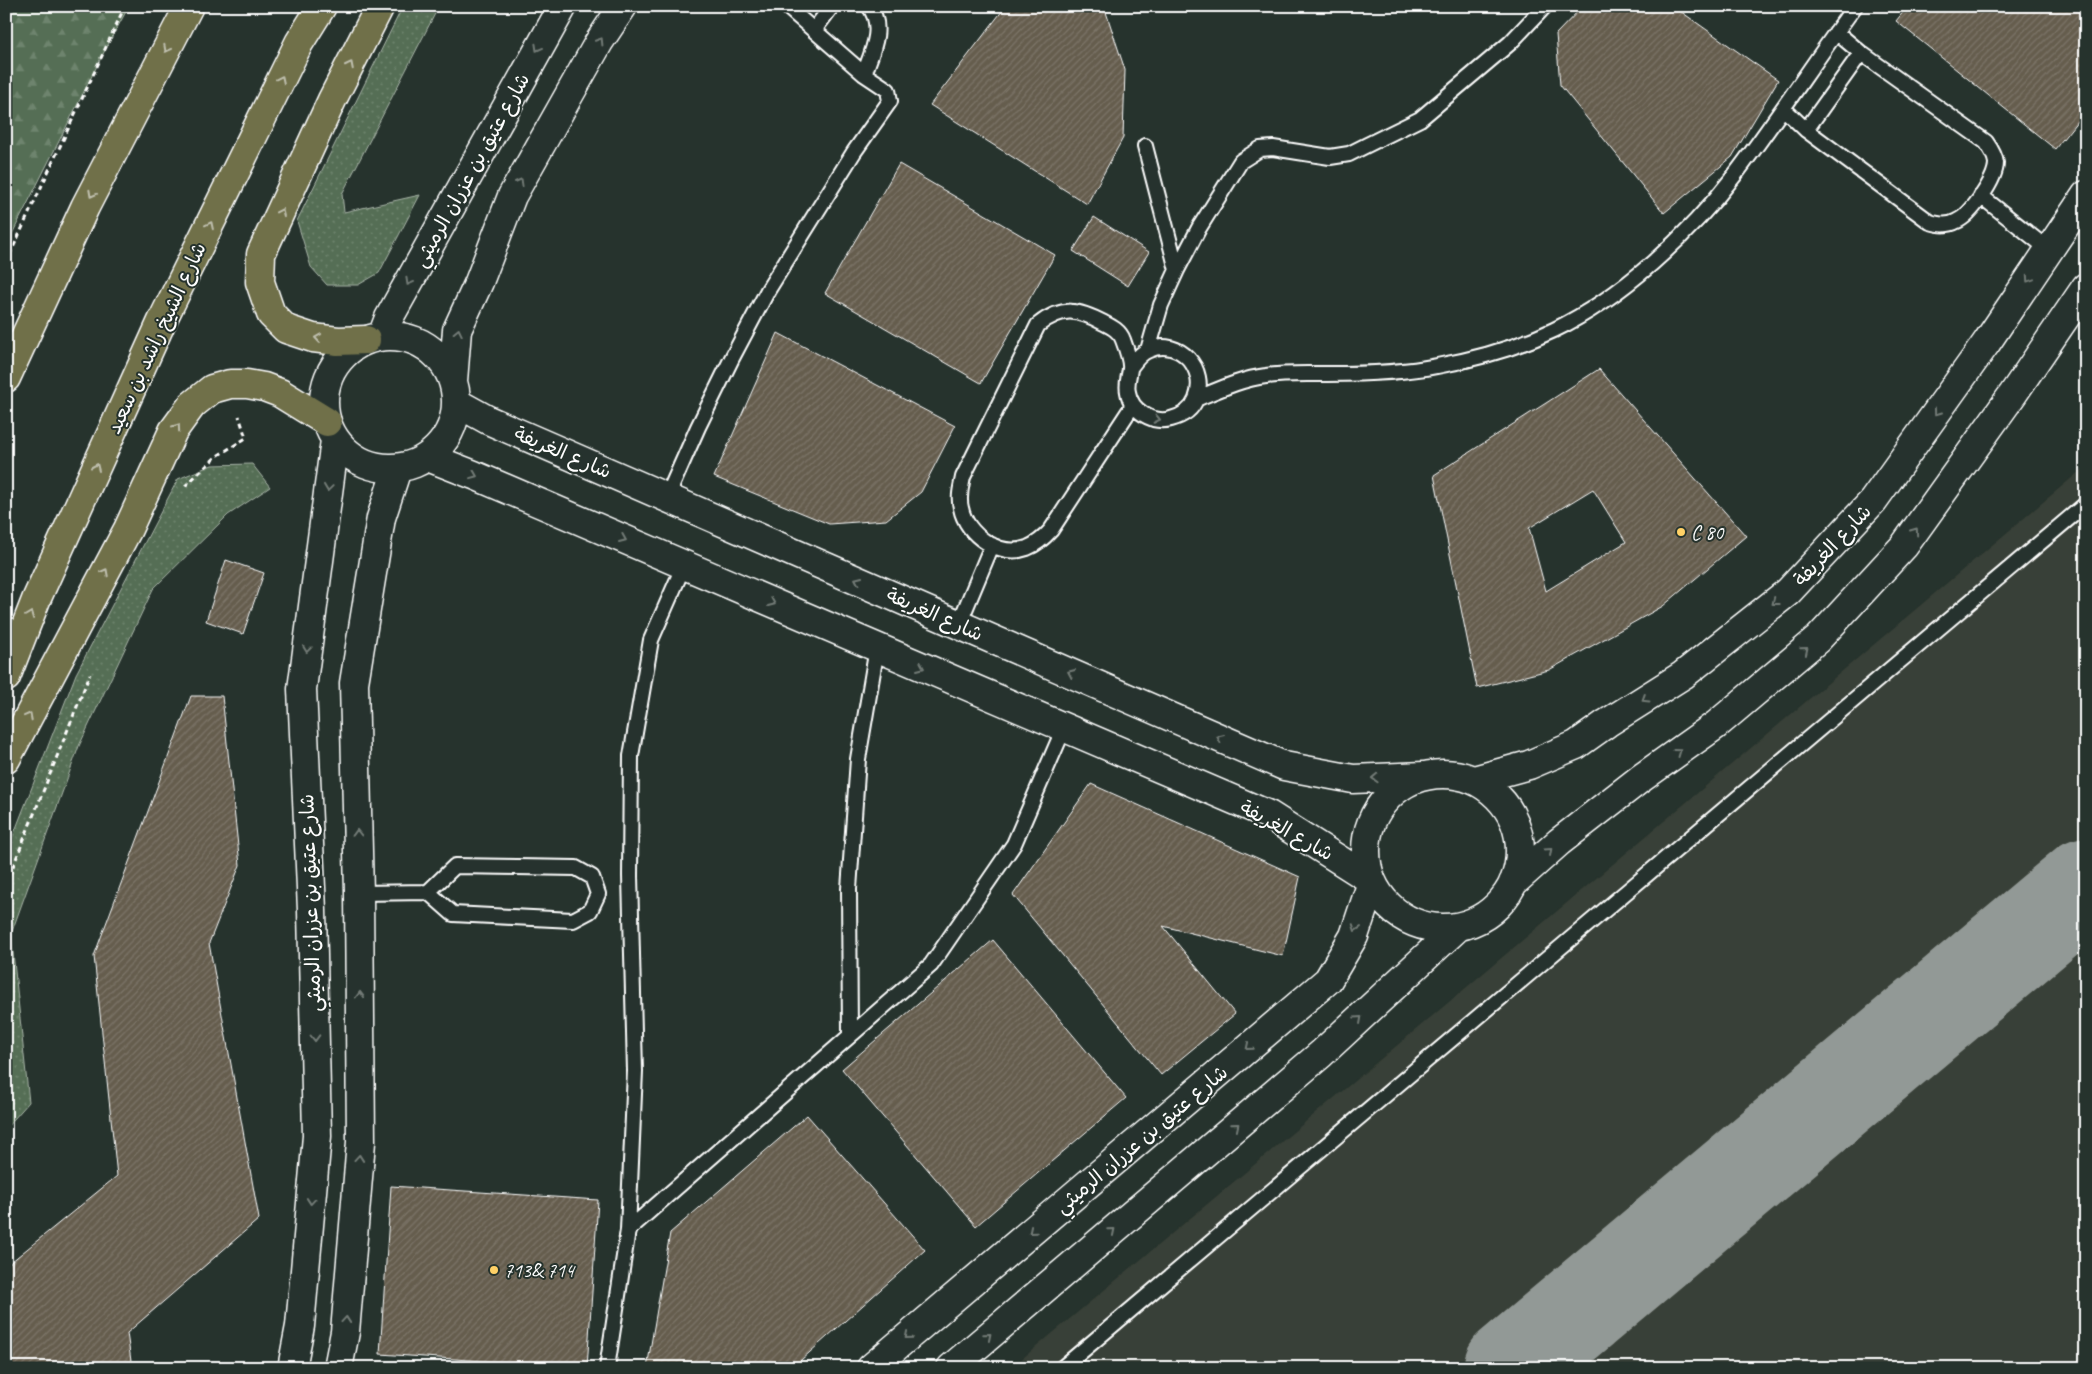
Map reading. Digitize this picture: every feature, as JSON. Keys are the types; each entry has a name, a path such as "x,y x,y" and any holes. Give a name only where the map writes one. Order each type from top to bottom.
{"main road":[{"path":"6,378 85,206 189,6"},
{"name":"شارع الشيخ راشد بن سعيد","path":"6,677 36,600 163,319 299,43 322,6"},
{"path":"374,338 338,341 313,338 286,329 271,314 260,282 261,254 332,100 380,6"},
{"path":"6,759 128,529 173,432 192,405 212,389 230,384 264,387 280,393 331,431"}],"street":[{"name":"شارع عتيق بن عزران الرميثي","path":"374,338 389,318 563,6"},
{"path":"455,392 442,361 425,346 404,337 374,338 349,350 335,364 327,383 324,402 331,431 347,453 362,463 380,468 397,469 414,465 428,457 444,443 454,424 457,330 479,282 512,196 599,42 623,6"},
{"name":"شارع الغريفة","path":"1474,780 1529,765 1576,745 1683,675 1788,592 1873,501 1987,342 2086,195"},
{"path":"1513,883 1559,842 1716,724 1818,639 1904,546 2086,287"},
{"name":"شارع الغريفة","path":"455,392 488,420 667,496 1284,766 1354,779 1424,776"},
{"name":"شارع عتيق بن عزران الرميثي","path":"292,1368 300,1326 317,1136 312,910 302,689 331,431"},
{"name":"شارع الغريفة","path":"428,457 1269,815 1372,881"},
{"path":"338,1368 345,1332 361,1142 359,893 354,683 381,518 397,469"},
{"path":"1449,774 1474,780 1494,793 1510,812 1518,835 1520,860 1513,883 1500,904 1480,919 1458,927 1436,928 1415,924 1397,913 1382,898 1372,881 1366,854 1369,828 1381,805 1400,786 1424,776 1449,774"},
{"name":"شارع عتيق بن عزران الرميثي","path":"871,1368 1328,980 1354,936 1372,881"},
{"path":"951,1368 1321,1054 1458,927"}],"lane":[{"path":"667,496 698,426 768,290 854,152 890,101 890,92 864,74 786,6"},
{"path":"814,30 832,6"},
{"path":"864,74 876,38 877,24 869,6"},
{"path":"1148,350 1161,305 1177,270 1241,161 1260,149 1273,148 1330,156 1349,154 1420,119 1510,43 1545,6"},
{"path":"1196,400 1229,386 1266,376 1355,374 1436,367 1487,354 1529,340 1555,329 1604,300 1679,238 1734,176 1855,6"},
{"path":"1783,108 1806,130 1930,222 1940,225 1959,221 1981,196 1995,172 1996,161 1986,142 1861,53 1836,32"},
{"path":"1806,130 1861,53"},
{"path":"1145,146 1177,270"},
{"path":"1981,196 2049,250"},
{"path":"1130,368 1122,337 1114,328 1086,313 1060,312 1048,317 1038,325 963,477 959,494 961,510 968,525 978,538 992,546 1008,550 1025,548 1040,541 1051,530 1133,405"},
{"path":"1160,347 1172,348 1189,358 1199,374 1200,387 1196,400 1189,410 1179,417 1166,420 1154,419 1142,414 1133,405 1128,393 1127,380 1130,368 1148,350 1160,347"},
{"path":"1062,1368 2086,504"},
{"path":"959,624 992,546"},
{"path":"607,1368 628,1230 635,1071 630,876 631,756 651,640 684,565"},
{"path":"850,1034 850,880 858,759 878,648"},
{"path":"628,1230 931,965 1014,844 1064,728"},
{"path":"359,893 428,892 453,914 574,920 590,911 598,894 592,877 576,868 455,866 428,892"}],"path":[{"path":"6,263 125,6"},
{"path":"180,491 217,456 246,438 230,384"},
{"path":"6,884 94,667"}],"shaded area":[{"path":"2086,466 2086,1368 1011,1368 1461,992"}],"green space":[{"path":"6,6 129,6 6,246"},
{"path":"403,6 439,6 342,194 344,212 420,195 379,273 358,285 327,285 311,267 297,221"},
{"path":"252,464 270,487 228,515 153,589 79,746 11,934 29,1102 6,1128 6,854 76,674 178,479 212,465"}],"building":[{"path":"1006,6 1104,6 1125,70 1123,138 1087,204 930,105"},
{"path":"1583,6 1673,6 1778,80 1732,157 1664,213 1560,85 1556,34"},
{"path":"1908,6 2086,6 2086,110 2055,149 1896,21"},
{"path":"899,164 1055,255 981,383 825,293"},
{"path":"1094,217 1149,252 1128,286 1073,251"},
{"path":"778,333 955,426 921,492 886,520 829,524 714,477"},
{"name":"C 80","path":"1599,369 1746,536 1663,606 1549,670 1477,688 1434,475","holes":["1593,489 1626,542 1546,591 1529,528"]},
{"path":"226,560 264,573 243,634 206,621"},
{"path":"191,696 222,696 240,865 209,943 259,1219 127,1333 132,1368 6,1368 6,1266 117,1176 94,956"},
{"path":"1091,784 1300,877 1283,956 1163,926 1235,1014 1161,1075 1013,895"},
{"path":"993,940 1126,1098 976,1226 842,1069"},
{"path":"807,1115 925,1250 792,1368 647,1368 670,1233"},
{"path":"391,1186 598,1200 587,1368 380,1354"}],"taxiway":[{"path":"1511,1368 2086,885"}],"place":[{"name":"C 80","path":"1681,532"},
{"name":"713& 714","path":"494,1270"}]}
